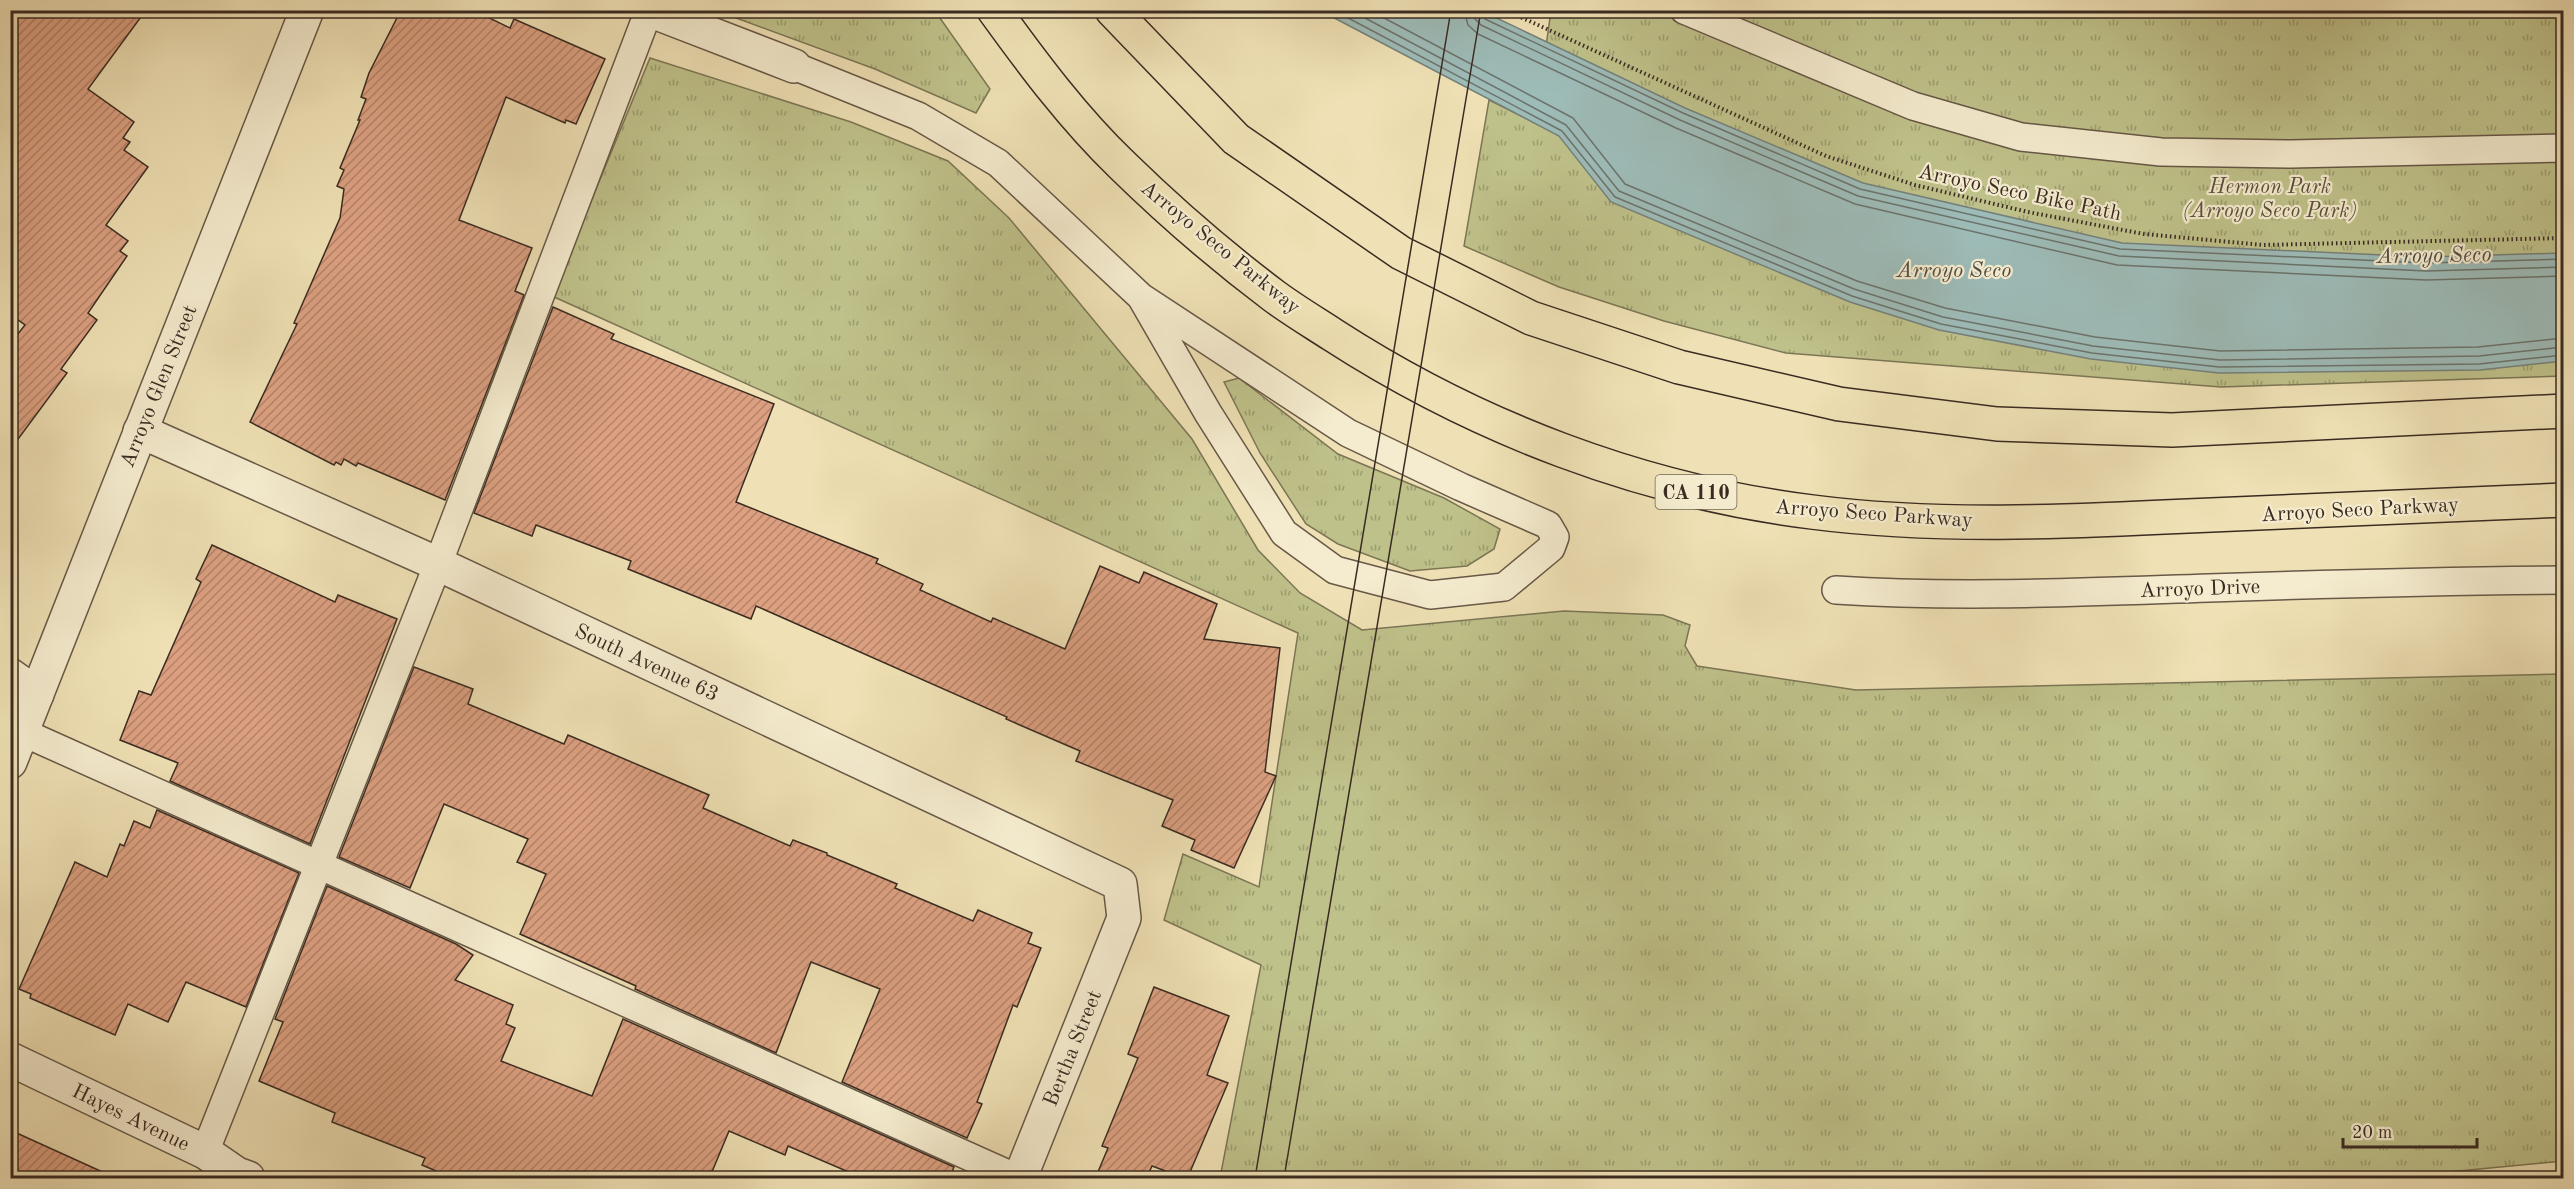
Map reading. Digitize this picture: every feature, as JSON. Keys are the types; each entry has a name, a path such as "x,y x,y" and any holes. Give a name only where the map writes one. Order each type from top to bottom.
{"highway":[{"name":"Arroyo Seco Parkway","path":"994,10 1038,71 1120,163 1200,235 1276,298 1368,357 1468,411 1583,459 1708,495 1814,513 1930,521 2099,520 2564,500"},
{"path":"1113,10 1236,139 1401,253 1532,318 1679,367 1839,404 1997,424 2172,430 2564,411"}],"street":[{"name":"Arroyo Glen Street","path":"10,762 307,10"},
{"path":"649,10 794,66"},
{"name":"South Avenue 63","path":"140,431 438,564 1120,884 1124,918"},
{"path":"10,675 37,694"},
{"name":"Bertha Street","path":"1019,1179 1124,918"},
{"name":"Hayes Avenue","path":"10,1059 205,1152 240,1177"}],"lane":[{"path":"205,1152 438,564 649,10"},
{"path":"1684,10 1913,106 2021,137 2161,152 2291,154 2564,148"},
{"path":"794,66 918,116 998,162 1141,297 1348,433 1461,487 1548,525 1555,537 1551,548 1504,587 1430,595 1335,570 1284,532 1208,413 1141,297"},
{"name":"Arroyo Drive","path":"1836,590 1892,594 2095,592 2398,582 2564,580"},
{"path":"22,732 1019,1179"}],"path":[{"name":"Arroyo Seco Bike Path","path":"1505,10 1826,156 1915,185 2028,212 2144,234 2263,245 2564,238"}],"green space":[{"path":"717,11 935,11 990,89 976,113 875,69"},
{"name":"Hermon Park (Arroyo Seco Park)","path":"1551,11 2563,11 2563,376 2221,387 1786,353 1664,321 1559,287 1464,246 1489,100 1535,123"},
{"path":"650,58 851,122 948,161 1009,218 1192,439 1258,550 1300,593 1362,630 1564,611 1663,615 1690,625 1685,646 1697,666 1856,690 2563,674 2563,1161 2386,1178 1220,1178 1261,965 1164,920 1183,854 1259,887 1298,633 552,296"},
{"path":"1239,378 1338,454 1444,498 1500,529 1494,549 1467,566 1410,571 1338,544 1306,524 1260,453 1224,382"}],"water":[{"name":"Arroyo Seco","path":"1321,11 1482,11 1685,108 1863,183 2122,243 2426,257 2563,253 2563,361 2480,370 2219,373 2091,359 1939,330 1850,302 1611,202 1559,136"}],"building":[{"path":"10,10 146,10 88,89 134,122 123,138 130,142 124,150 148,167 106,225 128,241 120,251 127,256 88,313 97,320 61,369 67,373 10,450 10,344 25,325 10,314"},
{"path":"401,10 473,10 510,28 514,19 605,59 576,124 566,120 565,123 506,97 459,220 532,248 515,291 524,295 445,500 358,463 356,466 344,459 341,465 336,462 334,465 250,422 297,324 294,323 340,218 344,189 337,186 344,170 340,168 360,120 358,120 366,99 361,97 369,73"},
{"path":"553,307 614,334 611,339 774,404 736,502 878,559 876,563 923,584 920,590 991,622 993,618 1065,649 1100,566 1139,583 1144,572 1217,604 1204,639 1280,648 1265,772 1276,776 1234,868 1191,850 1195,840 1162,826 1173,800 1076,761 1080,751 756,606 751,619 628,569 631,561 536,525 532,536 474,513"},
{"path":"212,545 335,602 338,595 397,619 310,844 170,781 178,763 120,740 139,691 151,695 201,582 196,579"},
{"path":"414,667 473,689 468,704 564,744 568,735 709,795 703,808 790,846 793,840 827,853 827,855 897,884 895,888 973,921 978,910 1032,933 1028,943 1041,948 1017,1007 1013,1005 977,1102 982,1104 967,1138 842,1082 880,989 811,962 776,1053 520,934 546,874 517,862 528,839 444,804 410,888 339,857"},
{"path":"157,810 299,873 246,1007 186,982 168,1022 128,1004 115,1035 30,998 31,994 19,989 75,862 107,877 120,844 124,846 134,821 150,828"},
{"path":"327,886 456,944 473,955 455,980 513,1005 506,1024 515,1028 501,1061 592,1096 623,1019 954,1167 949,1179 865,1179 788,1146 785,1155 729,1131 709,1179 455,1179 422,1165 425,1158 332,1122 335,1113 259,1081 283,1022 275,1019"},
{"path":"1154,987 1229,1016 1207,1075 1228,1083 1187,1179 1152,1166 1146,1179 1095,1179 1108,1148 1102,1146 1138,1058 1128,1054"},
{"path":"10,1130 118,1179 10,1179"}],"tram line":[{"path":"1255,1178 1451,10"},
{"path":"1284,1178 1481,10"}]}
